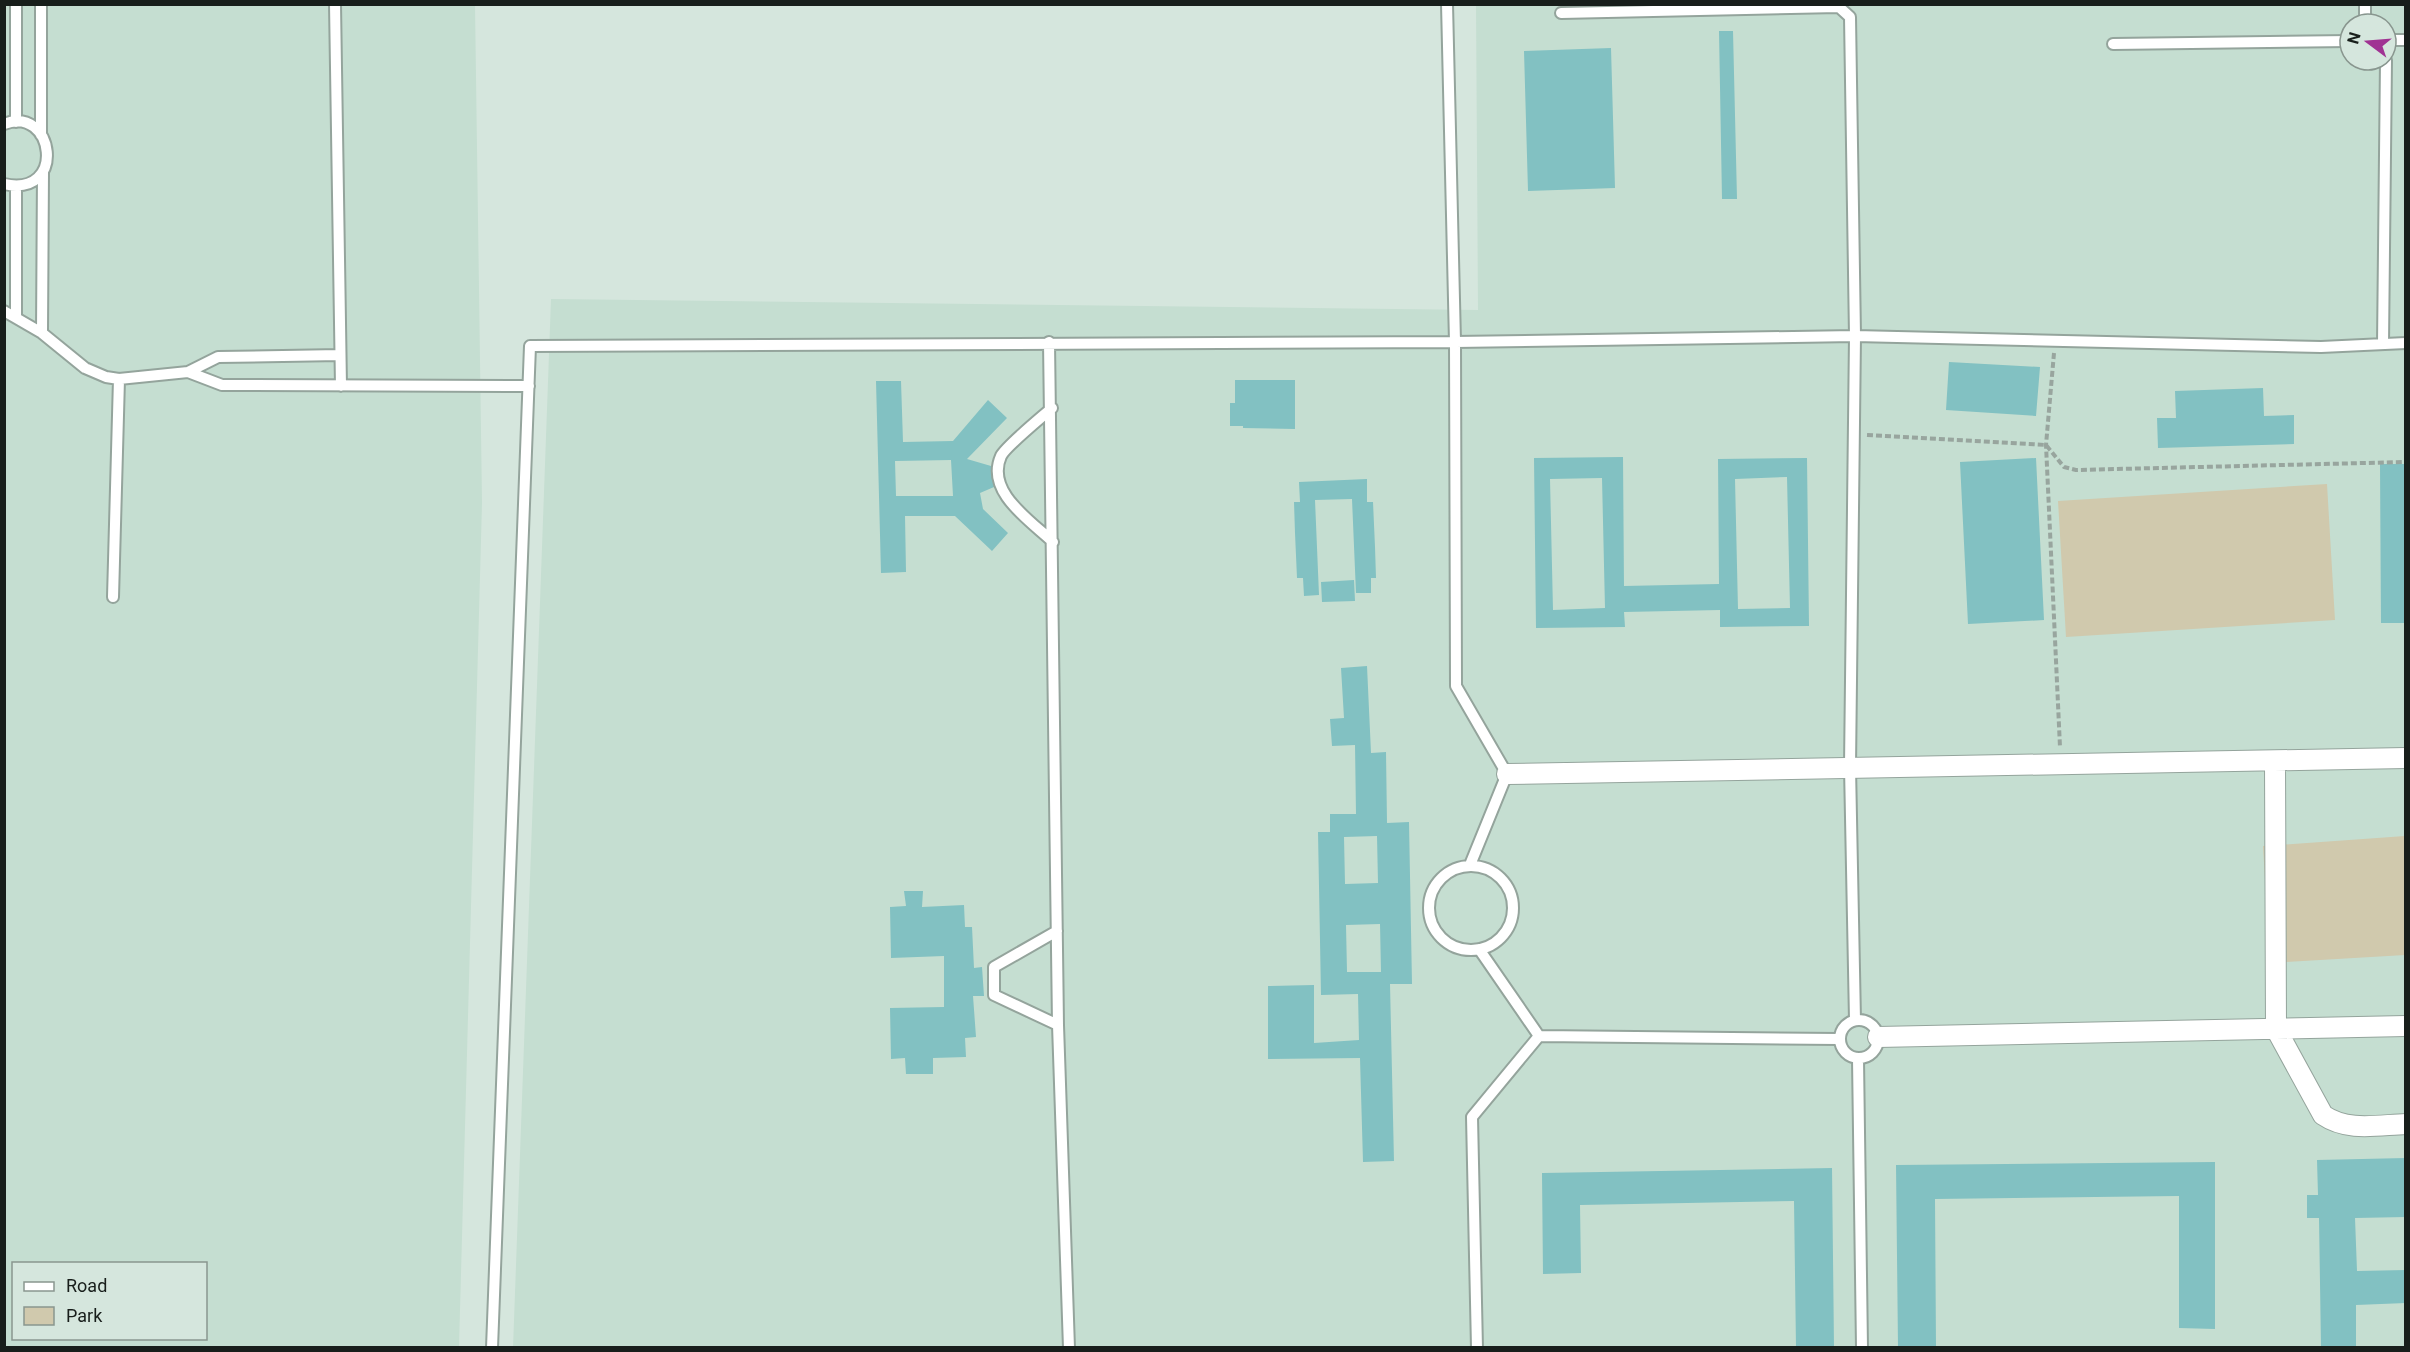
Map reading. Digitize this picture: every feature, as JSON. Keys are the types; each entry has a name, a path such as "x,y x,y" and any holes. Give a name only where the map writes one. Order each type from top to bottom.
{"street":[{"path":"1507,774 2406,758"},
{"path":"2275,760 2276,1029 2323,1115 2335,1123 2350,1127 2406,1124"},
{"path":"1878,1037 2406,1026"}],"lane":[{"path":"16,4 16,122"},
{"path":"41,4 41,135"},
{"path":"335,4 341,386"},
{"path":"1447,4 1455,342 1456,686 1507,774 1470,865"},
{"path":"1561,13 1839,7 1850,17 1855,336 1850,767 1855,1020"},
{"path":"2113,44 2338,40"},
{"path":"2384,344 2386,72"},
{"path":"4,124 24,122 38,129 46,142 48,157 43,172 42,333"},
{"path":"4,184 16,186 32,183 43,172"},
{"path":"16,186 16,318"},
{"path":"4,311 42,333 86,368 106,377 119,379 188,372 218,357 340,355"},
{"path":"492,1347 530,346 1455,342 1855,336 2321,347 2406,343"},
{"path":"1049,342 1052,408 1058,1025 1069,1347"},
{"path":"188,372 222,385 529,386"},
{"path":"113,597 119,379"},
{"path":"1052,408 1002,455 998,475 1003,493 1053,542"},
{"path":"1470,865 1483,867 1496,873 1511,896 1510,924 1497,940 1479,949 1458,947 1440,937 1433,926 1429,912 1430,898 1435,886 1444,875 1470,865"},
{"path":"1058,931 994,967 994,995 1058,1025"},
{"path":"1479,949 1539,1036"},
{"path":"1855,1020 1870,1023 1878,1037 1873,1053 1858,1059 1845,1053 1839,1039 1841,1030 1855,1020"},
{"path":"1539,1036 1839,1039"},
{"path":"1478,1347 1472,1117 1539,1036"},
{"path":"1858,1059 1862,1347"}],"path":[{"path":"2055,340 2046,445 2061,764"},
{"path":"1854,435 2046,445 2064,466 2076,470 2406,462"}],"shaded area":[{"path":"5,5 475,5 482,503 459,1347 5,1348"},
{"path":"1476,5 2405,5 2405,1347 513,1348 551,299 1478,310"}],"green space":[{"path":"2327,484 2335,620 2066,637 2058,501"},
{"path":"2405,836 2405,955 2270,963 2263,846"}],"building":[{"path":"1719,31 1733,31 1737,199 1722,199"},
{"path":"1611,48 1615,188 1528,191 1524,51"},
{"path":"1949,362 2040,367 2036,416 1946,410"},
{"path":"1235,380 1295,380 1295,429 1230,426 1230,403 1235,403"},
{"path":"876,381 901,381 903,442 953,441 988,400 1007,418 967,459 991,466 994,487 980,493 983,509 1008,533 992,551 955,516 905,516 906,572 881,573","holes":["951,460 953,496 896,496 895,461"]},
{"path":"2263,388 2264,416 2294,415 2294,444 2158,448 2157,418 2176,418 2175,391"},
{"path":"1623,457 1624,586 1719,584 1718,459 1807,458 1809,626 1720,627 1720,610 1624,612 1625,627 1536,628 1534,458","holes":["1787,477 1790,608 1738,609 1735,479","1602,478 1605,608 1553,610 1550,479"]},
{"path":"2036,458 2044,620 1968,624 1960,462"},
{"path":"2380,464 2406,464 2406,623 2381,623"},
{"path":"1367,479 1367,502 1373,502 1375,547 1376,578 1371,578 1371,593 1356,593 1352,499 1315,500 1319,595 1304,596 1303,578 1297,578 1295,533 1294,502 1300,502 1299,482"},
{"path":"1354,580 1355,601 1322,602 1321,582"},
{"path":"1367,666 1371,753 1386,752 1387,823 1409,822 1412,984 1390,984 1394,1161 1363,1162 1360,1058 1268,1059 1268,986 1314,985 1314,1043 1359,1040 1358,994 1321,995 1318,832 1330,832 1330,814 1356,814 1355,745 1332,746 1330,719 1344,718 1341,668","holes":["1377,836 1378,883 1345,884 1344,837","1380,924 1381,972 1347,972 1346,925"]},
{"path":"904,891 923,891 922,907 964,905 965,927 972,927 974,968 982,967 984,996 973,996 976,1037 965,1038 966,1057 933,1058 933,1074 906,1074 905,1058 891,1059 890,1008 944,1007 944,956 891,958 890,907 906,906"},
{"path":"2406,1158 2406,1217 2355,1218 2357,1271 2406,1270 2406,1303 2356,1305 2356,1347 2321,1347 2319,1218 2307,1218 2307,1195 2318,1195 2317,1160"},
{"path":"2215,1162 2215,1329 2179,1328 2179,1196 1935,1199 1936,1347 1898,1347 1896,1165"},
{"path":"1832,1168 1834,1347 1796,1347 1794,1201 1580,1205 1581,1273 1543,1274 1542,1173"}]}
